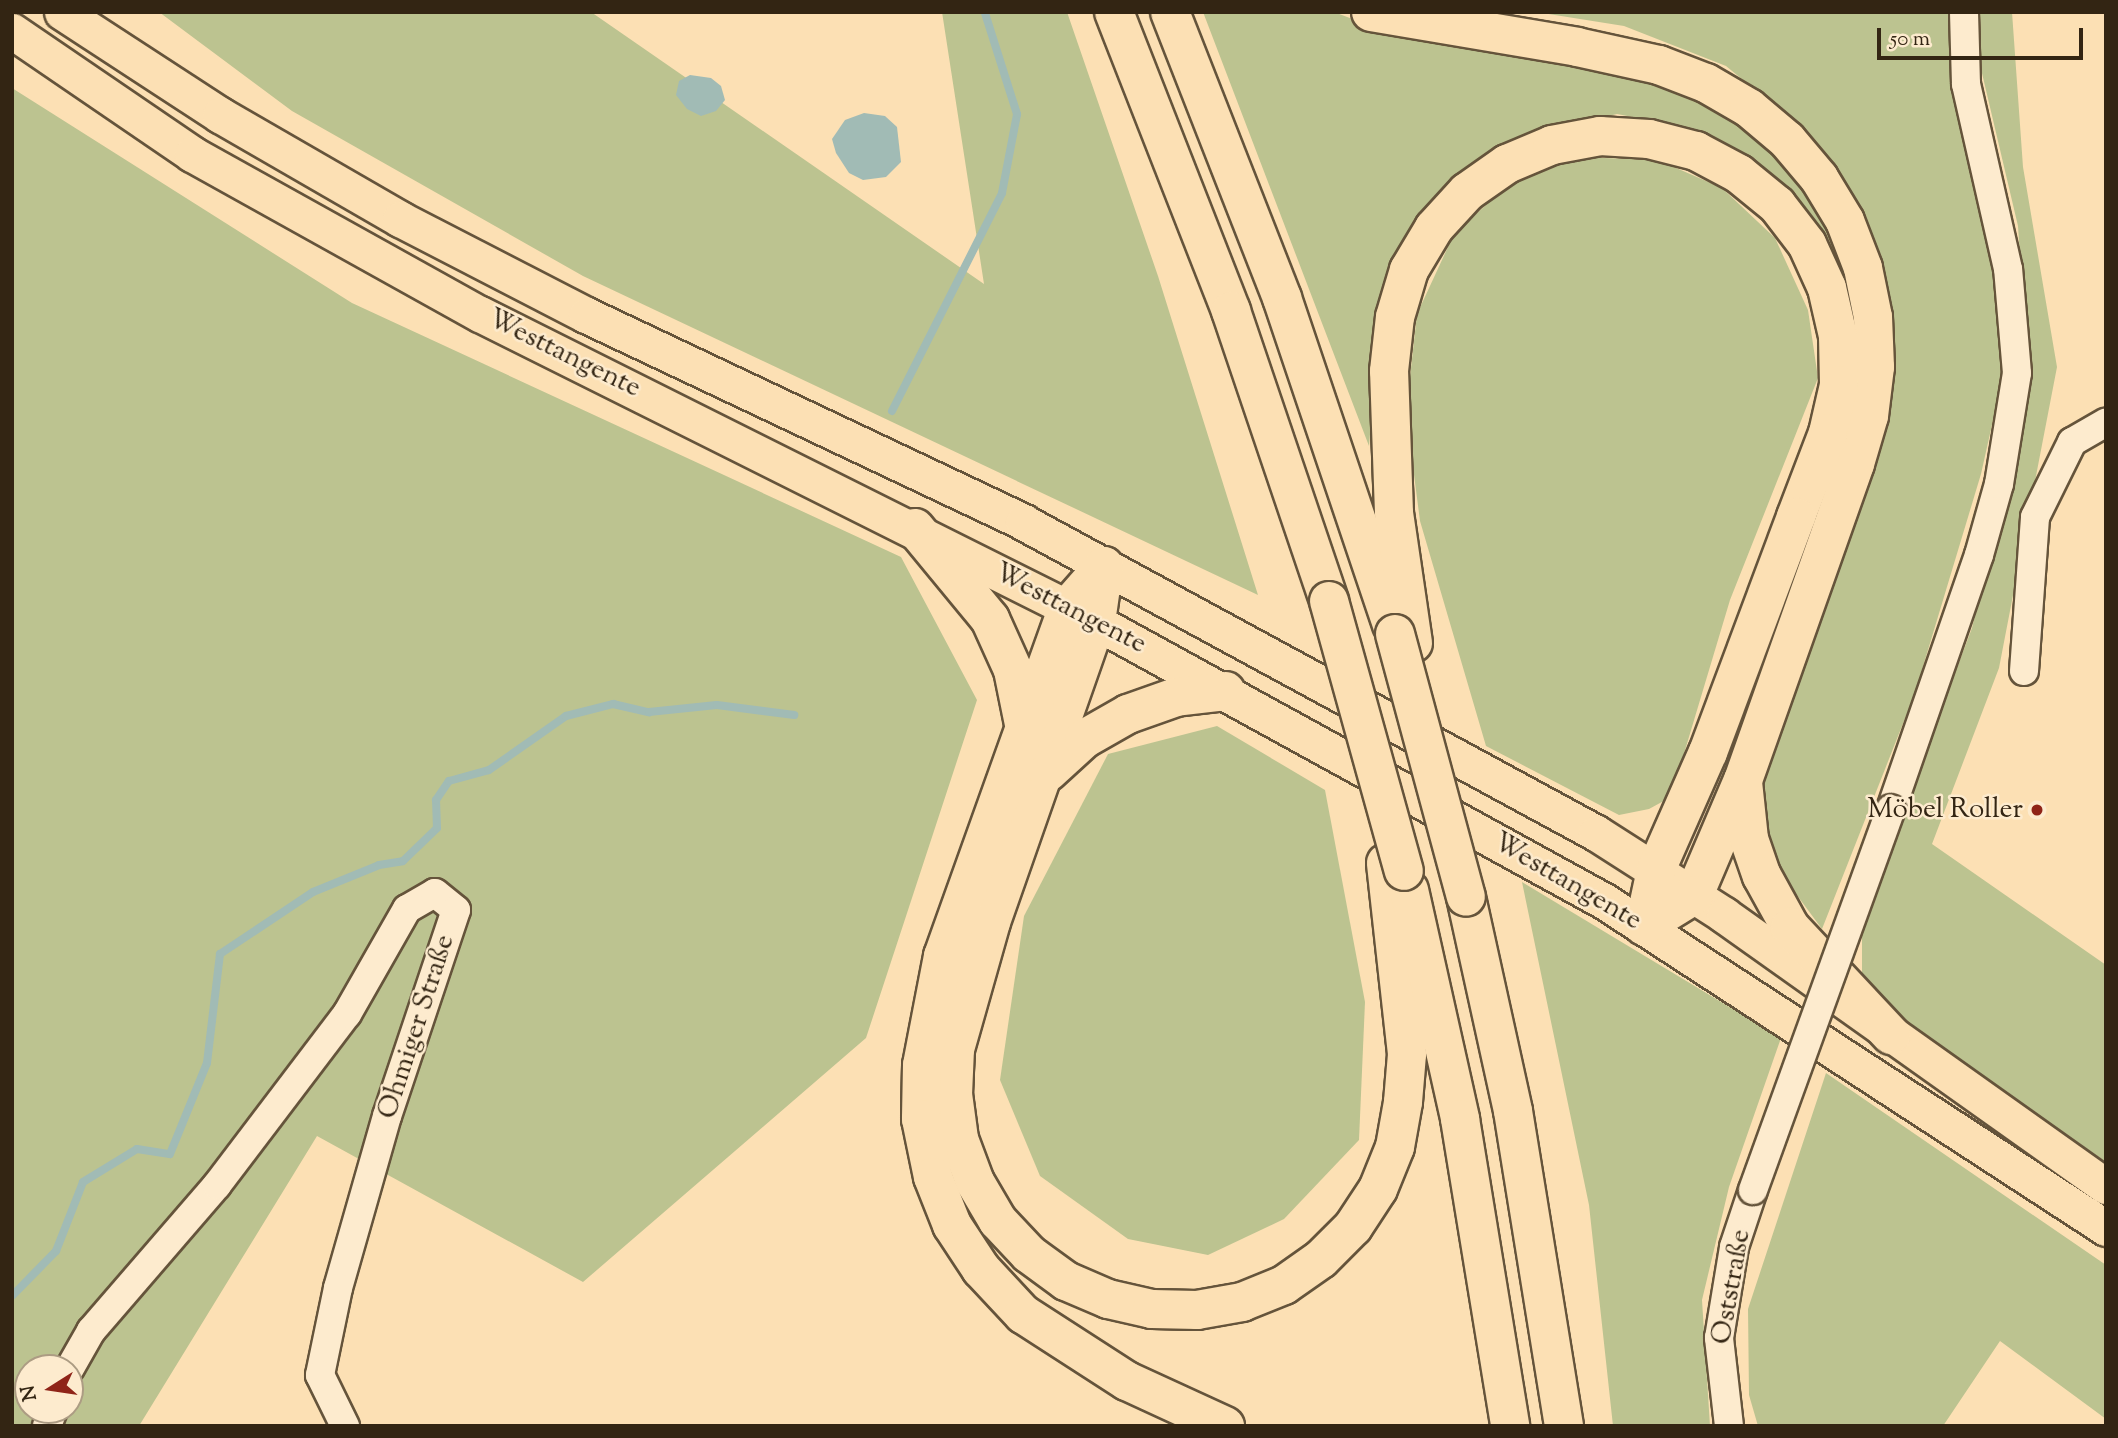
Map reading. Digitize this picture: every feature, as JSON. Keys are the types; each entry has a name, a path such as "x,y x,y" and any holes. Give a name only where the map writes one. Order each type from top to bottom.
{"highway":[{"path":"1114,12 1231,311 1329,601 1375,752 1395,867 1460,1119 1510,1426"},
{"path":"1170,12 1282,298 1404,638 1466,897 1513,1111 1564,1426"},
{"path":"1371,12 1577,47 1659,65 1706,83 1749,108 1787,140 1819,178 1844,221 1863,268 1873,317 1875,367 1869,416 1743,780 1694,895 1644,926"},
{"path":"1404,638 1394,513 1389,371 1395,317 1409,270 1434,228 1467,192 1507,164 1552,145 1600,136 1649,139 1696,151 1739,174 1777,205 1812,255 1827,288 1838,336 1839,385 1828,433 1772,583 1703,764 1656,870 1644,926"},
{"path":"915,528 990,619 1013,670 1024,724"},
{"path":"1104,566 1082,615 1024,724 943,956 931,1006 922,1065 921,1119 933,1177 952,1225 981,1269 1023,1314 1126,1381 1225,1426"},
{"path":"1082,615 1046,773 964,1007 955,1049 953,1094 959,1139 975,1182 998,1221 1029,1254 1057,1274 1108,1299 1152,1309 1197,1310 1242,1301 1284,1285 1321,1259 1353,1227 1378,1189 1395,1147 1407,1054 1395,867"},
{"path":"1046,773 1084,739 1128,713 1176,697 1226,691"},
{"path":"1743,780 1749,839 1762,876 1790,927 1891,1035"}],"main road":[{"name":"Westtangente","path":"62,12 220,115 400,219 586,316 1023,522 1596,832 1694,895 2106,1186"},
{"name":"Westtangente","path":"12,31 192,153 480,314 915,528 1082,615 1226,691 1644,926 2106,1228"}],"street":[{"name":"Oststraße","path":"1729,1426 1719,1338 1734,1247 1891,810 1979,555 1999,484 2016,383 2016,327 2008,269 1966,84 1964,12"},
{"path":"2024,671 2035,517 2072,442 2106,422"},
{"name":"Ohmiger Straße","path":"78,1354 91,1331 217,1185 347,1014 407,909 435,893 456,910 387,1116 338,1287 320,1375 345,1426"}],"green space":[{"path":"159,12 591,12 984,284 942,12 1067,12 1158,276 1258,595 583,276 292,111"},
{"path":"1203,12 1334,12 1363,23 1603,63 1704,100 1779,149 1830,218 1855,305 1852,382 1784,187 1690,128 1617,114 1529,135 1450,185 1377,350 1369,446"},
{"path":"1536,12 1950,12 1992,258 2004,371 1981,474 1915,693 1822,929 1782,875 1762,822 1764,774 1886,426 1861,212 1812,137 1726,66 1624,26"},
{"path":"1980,12 2012,12 2023,167 2057,367 1999,668 1932,844 2106,965 2106,1162 1906,1025 1862,983 1862,919 1972,628 2029,394 2018,226 1981,69"},
{"path":"12,88 352,303 901,557 977,700 866,1038 583,1282 317,1136 139,1426 12,1426"},
{"path":"1577,157 1658,160 1722,188 1775,238 1808,310 1818,378 1730,600 1671,797 1649,809 1619,815 1486,746 1420,521 1406,413 1417,314 1454,234 1509,184"},
{"path":"1217,726 1325,790 1365,1002 1359,1140 1284,1219 1208,1255 1128,1239 1040,1176 1000,1080 1024,916 1108,754"},
{"path":"1522,882 1781,1038 1729,1187 1702,1300 1710,1426 1613,1426 1589,1205"},
{"path":"1826,1073 2106,1265 2106,1419 2000,1341 1943,1426 1758,1426 1749,1395 1748,1309"}],"water":[{"path":"690,75 711,78 721,86 725,100 716,111 701,116 687,109 676,95 679,81"},
{"path":"864,113 885,116 897,127 901,162 886,177 863,180 849,173 836,153 832,139 845,120"}],"waterway":[{"path":"892,411 1002,193 1017,114 985,13"},
{"path":"12,1296 56,1251 83,1182 137,1149 170,1154 207,1063 220,954 313,892 379,865 403,861 437,828 436,800 449,781 489,770 566,716 613,704 649,712 717,705 794,715"}],"place":[{"name":"Möbel Roller","path":"2037,810"}]}
